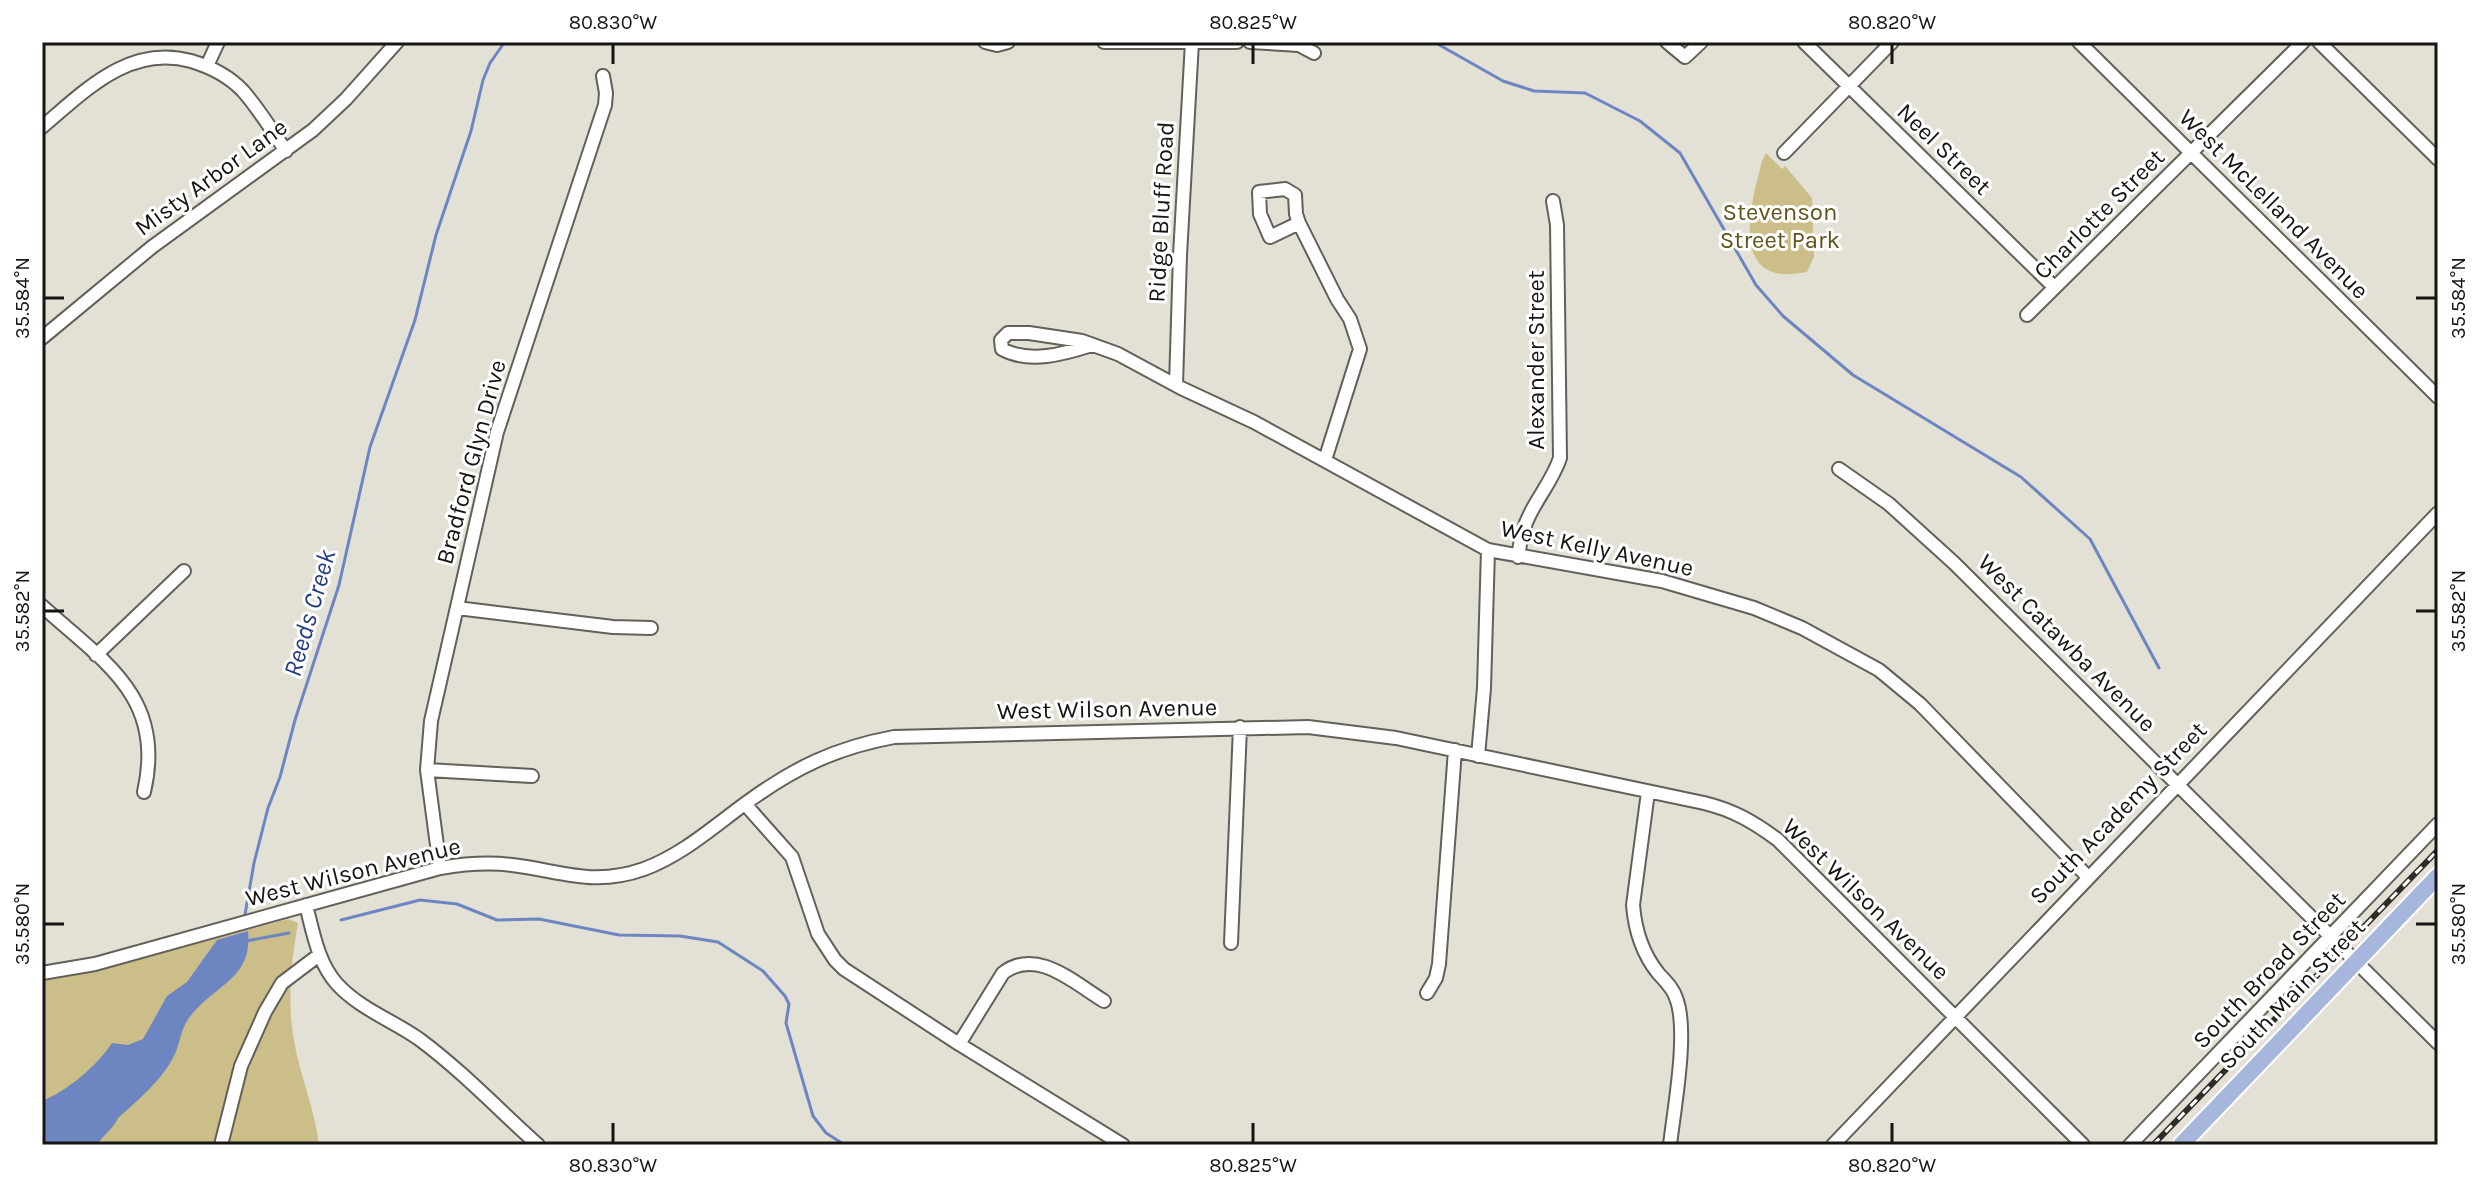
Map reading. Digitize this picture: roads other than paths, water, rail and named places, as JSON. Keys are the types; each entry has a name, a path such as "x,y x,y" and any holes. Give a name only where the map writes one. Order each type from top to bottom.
{"main road":[{"name":"South Main Street","path":"2181,1145 2438,876"}],"street":[{"path":"207,66 218,42"},
{"name":"Misty Arbor Lane","path":"42,338 152,247 286,151 336,109 397,42"},
{"path":"985,42 997,45 1008,42"},
{"path":"1104,42 1237,42"},
{"path":"1250,42 1299,45 1314,53"},
{"path":"1667,42 1685,57 1701,42"},
{"name":"Neel Street","path":"1804,42 2054,287"},
{"path":"1784,153 1892,42"},
{"name":"West McLelland Avenue","path":"2079,42 2438,397"},
{"name":"Charlotte Street","path":"2027,315 2303,42"},
{"path":"2319,42 2438,159"},
{"name":"Ridge Bluff Road","path":"1176,385 1192,43"},
{"path":"42,127 94,83 121,66 149,58 179,58 221,73 243,91 286,151"},
{"name":"Bradford Glyn Drive","path":"440,868 427,770 431,721 497,432 605,105 603,76"},
{"name":"Alexander Street","path":"1518,557 1521,535 1529,514 1553,478 1560,458 1557,225 1553,201"},
{"path":"1299,223 1350,319 1360,349 1325,460"},
{"name":"West Kelly Avenue","path":"1092,345 1054,355 1027,356 1002,349 1001,340 1008,333 1020,332 1092,345 1118,354 1254,422 1488,550 1662,581 1802,628 1879,670 1920,704 2088,877"},
{"name":"West Catawba Avenue","path":"1839,469 1917,528 2438,1043"},
{"name":"South Academy Street","path":"1833,1145 2438,513"},
{"path":"1478,756 1484,688 1488,550"},
{"path":"96,655 184,571"},
{"path":"42,606 129,689 143,714 149,742 149,771 144,792"},
{"path":"457,608 613,627 651,628"},
{"path":"1231,943 1240,727"},
{"name":"West Wilson Avenue","path":"42,973 95,964 440,868 465,864 514,865 574,877 616,876 662,862 817,759 866,742 894,737 1240,727 1357,731 1729,809 1753,821 1778,840 2083,1145"},
{"path":"1427,993 1436,978 1439,964 1455,750"},
{"path":"427,770 532,776"},
{"path":"1648,792 1633,905 1634,920 1643,947 1649,960 1676,995 1679,1008 1680,1044 1670,1145"},
{"path":"745,804 792,857 818,934 835,960 859,980 1123,1145"},
{"name":"South Broad Street","path":"2130,1145 2438,824"},
{"path":"306,905 319,955 336,983 352,998 417,1038 538,1145"},
{"path":"221,1145 240,1067 265,1012 282,983 319,955"},
{"path":"959,1044 1003,973 1012,966 1025,963 1046,965 1104,1001"}],"water":[{"path":"248,931 248,947 238,971 189,1018 168,1067 118,1118 97,1145 42,1145 42,1101 81,1077 112,1043 128,1045 143,1039 167,996 187,982 217,940"}],"waterway":[{"name":"Reeds Creek","path":"244,920 268,808 339,585 370,447 415,320 436,235 471,131 483,80 503,42"},
{"path":"1434,42 1503,81 1534,91 1585,93 1640,121 1680,153 1756,285 1783,316 1853,375 2021,477 2090,539 2159,668"},
{"path":"341,920 420,900 457,904 497,920 539,919 619,935 680,936 718,942 763,971 785,996 789,1004 786,1023 813,1116 826,1133 845,1145"},
{"path":"246,941 289,933"}],"railway":[{"path":"2153,1145 2438,850"}],"park label":[{"name":"Stevenson Street Park","path":"1780,226"}]}
